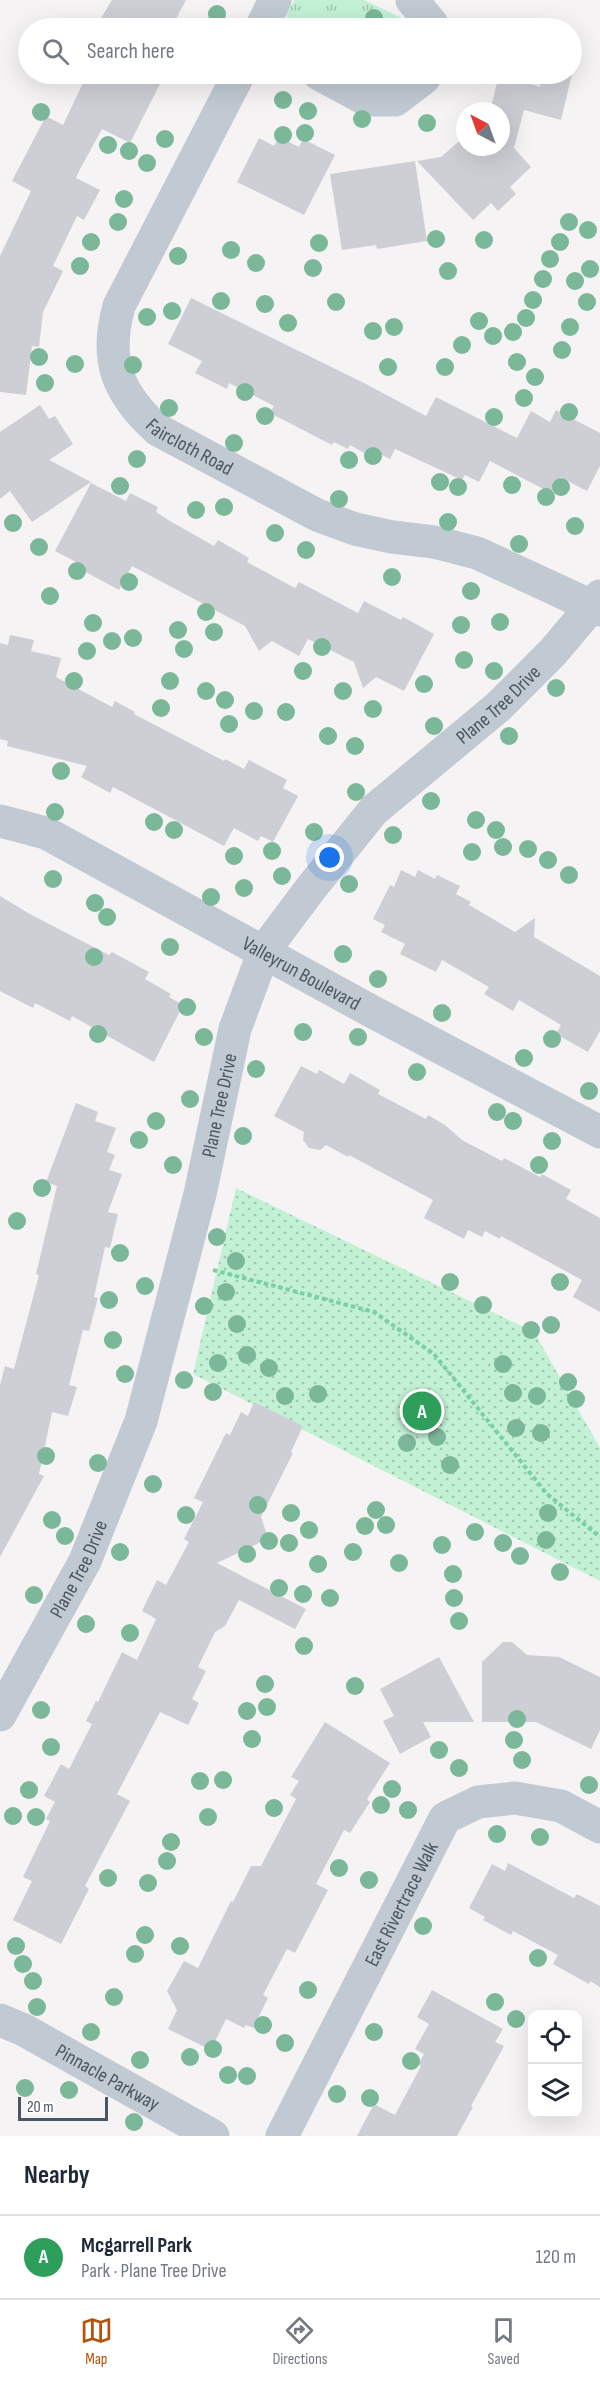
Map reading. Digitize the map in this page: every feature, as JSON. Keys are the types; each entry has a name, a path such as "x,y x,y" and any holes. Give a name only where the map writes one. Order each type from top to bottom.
{"street":[{"path":"266,18 275,0"},
{"path":"412,0 427,18"},
{"name":"Faircloth Road","path":"234,84 119,306 113,327 112,350 125,393 138,412 158,430 317,515 355,529 392,537 434,542 477,553 598,605"},
{"path":"337,84 367,100 395,100 416,84"},
{"name":"Plane Tree Drive","path":"0,1715 85,1561 141,1421 183,1262 235,1029 264,951 374,810 498,706 598,605"},
{"name":"Valleyrun Boulevard","path":"0,821 46,833 371,1011 600,1132"},
{"name":"East Rivertrace Walk","path":"282,2136 446,1818 478,1802 515,1798 561,1806 600,1827"},
{"name":"Pinnacle Parkway","path":"0,2020 24,2030 213,2136"}],"path":[{"path":"183,1262 374,1312 434,1354 547,1494 600,1537"}],"green space":[{"path":"294,0 364,0 402,18 287,18 286,15"},
{"path":"236,1188 534,1332 600,1448 600,1581 193,1374"}],"building":[{"path":"112,0 186,0 176,18 101,18"},
{"path":"83,84 160,84 130,143 102,129 79,171 76,178 100,190 84,220 77,216 53,266 63,271 43,312 39,347 32,346 26,395 0,392 0,256 31,191 12,181 46,116 63,125"},
{"path":"497,84 530,84 541,87 539,84 570,84 561,120 524,110 514,148 531,167 510,187 516,194 498,211 491,203 473,220 417,161 441,157 456,144 456,156 510,156 510,102 492,102"},
{"path":"279,137 299,147 303,139 335,155 304,215 237,182 259,138 274,146"},
{"path":"415,161 427,241 377,249 376,245 342,250 330,174"},
{"path":"191,298 426,416 436,397 517,438 531,411 550,422 556,410 600,433 600,466 587,491 560,477 551,493 490,461 479,482 465,475 462,480 395,449 390,459 378,453 375,459 350,445 348,449 334,442 332,445 270,413 274,406 229,383 227,389 195,373 202,361 168,344"},
{"path":"40,405 49,419 55,416 73,444 49,460 91,482 32,522 10,491 0,499 0,432"},
{"path":"91,483 126,501 130,493 158,507 156,512 170,521 214,546 218,540 249,558 247,562 295,588 299,582 358,613 364,601 401,620 403,617 434,634 404,691 376,677 363,688 354,662 308,639 299,656 272,641 259,651 245,626 132,566 119,590 80,569 82,565 55,551"},
{"path":"10,635 34,640 31,651 61,658 56,677 112,707 115,701 135,712 134,714 224,761 225,759 244,769 249,760 287,780 283,788 298,796 273,842 261,836 258,841 234,828 224,846 113,787 110,793 81,777 87,766 7,746 8,741 0,739 0,643 8,645"},
{"path":"401,870 415,877 418,870 435,879 437,875 460,886 456,894 471,902 469,905 515,932 535,918 534,937 600,976 600,1031 588,1052 556,1034 561,1025 519,1000 513,1011 484,994 489,987 442,960 436,972 400,954 405,944 381,932 385,925 373,919 390,885 394,887"},
{"path":"0,896 109,955 112,952 149,972 145,979 171,994 169,997 183,1005 154,1062 72,1016 70,1021 35,1003 33,1008 0,991"},
{"path":"301,1066 317,1074 319,1070 344,1084 350,1073 380,1090 378,1094 426,1119 428,1115 445,1125 462,1140 502,1161 504,1158 540,1177 542,1174 571,1190 566,1199 600,1218 600,1312 573,1297 582,1280 501,1236 500,1239 485,1231 482,1237 468,1230 464,1239 424,1218 433,1200 326,1145 320,1150 309,1148 303,1140 304,1132 274,1116"},
{"path":"76,1103 98,1112 95,1121 116,1128 107,1152 115,1155 109,1170 122,1174 108,1212 118,1214 110,1248 105,1247 94,1297 98,1298 89,1331 83,1330 69,1385 77,1387 68,1416 52,1412 39,1474 44,1476 0,1557 0,1385 5,1366 14,1369 39,1275 36,1274 57,1186 46,1182"},
{"path":"254,1402 303,1426 291,1452 293,1453 261,1517 266,1532 261,1542 217,1563 306,1609 295,1629 239,1600 225,1626 215,1632 198,1667 206,1671 192,1699 199,1703 188,1725 160,1712 117,1794 130,1801 85,1886 89,1889 61,1944 13,1920 32,1881 23,1877 50,1821 46,1819 55,1802 44,1796 61,1764 69,1769 92,1724 86,1721 96,1701 98,1702 122,1652 137,1660 156,1619 142,1611 157,1580 166,1585 189,1542 184,1539 203,1502 194,1498 226,1433 230,1435 241,1412 248,1416"},
{"path":"503,1642 512,1642 527,1655 559,1657 600,1677 600,1730 591,1749 536,1722 482,1722 482,1662"},
{"path":"439,1657 474,1722 423,1722 431,1737 400,1754 383,1721 394,1716 380,1689"},
{"path":"325,1722 390,1763 367,1799 370,1802 350,1833 344,1830 316,1884 328,1890 295,1953 287,1949 263,1995 268,1998 253,2028 246,2025 244,2028 226,2019 211,2050 168,2029 177,2010 167,1991 184,1961 198,1968 251,1866 261,1866 296,1799 290,1795 299,1781 291,1777"},
{"path":"508,1863 574,1898 577,1894 600,1906 600,1987 590,1981 589,1984 553,1964 558,1955 513,1931 511,1935 483,1920 485,1917 469,1908 492,1864 505,1871"},
{"path":"432,1990 503,2029 495,2042 504,2046 471,2106 473,2107 457,2136 357,2136 374,2104 395,2115 421,2066 418,2065 424,2054 415,2049 429,2024 417,2017"}],"place":[{"name":"Mcgarrell Park","path":"422,1411"}]}
